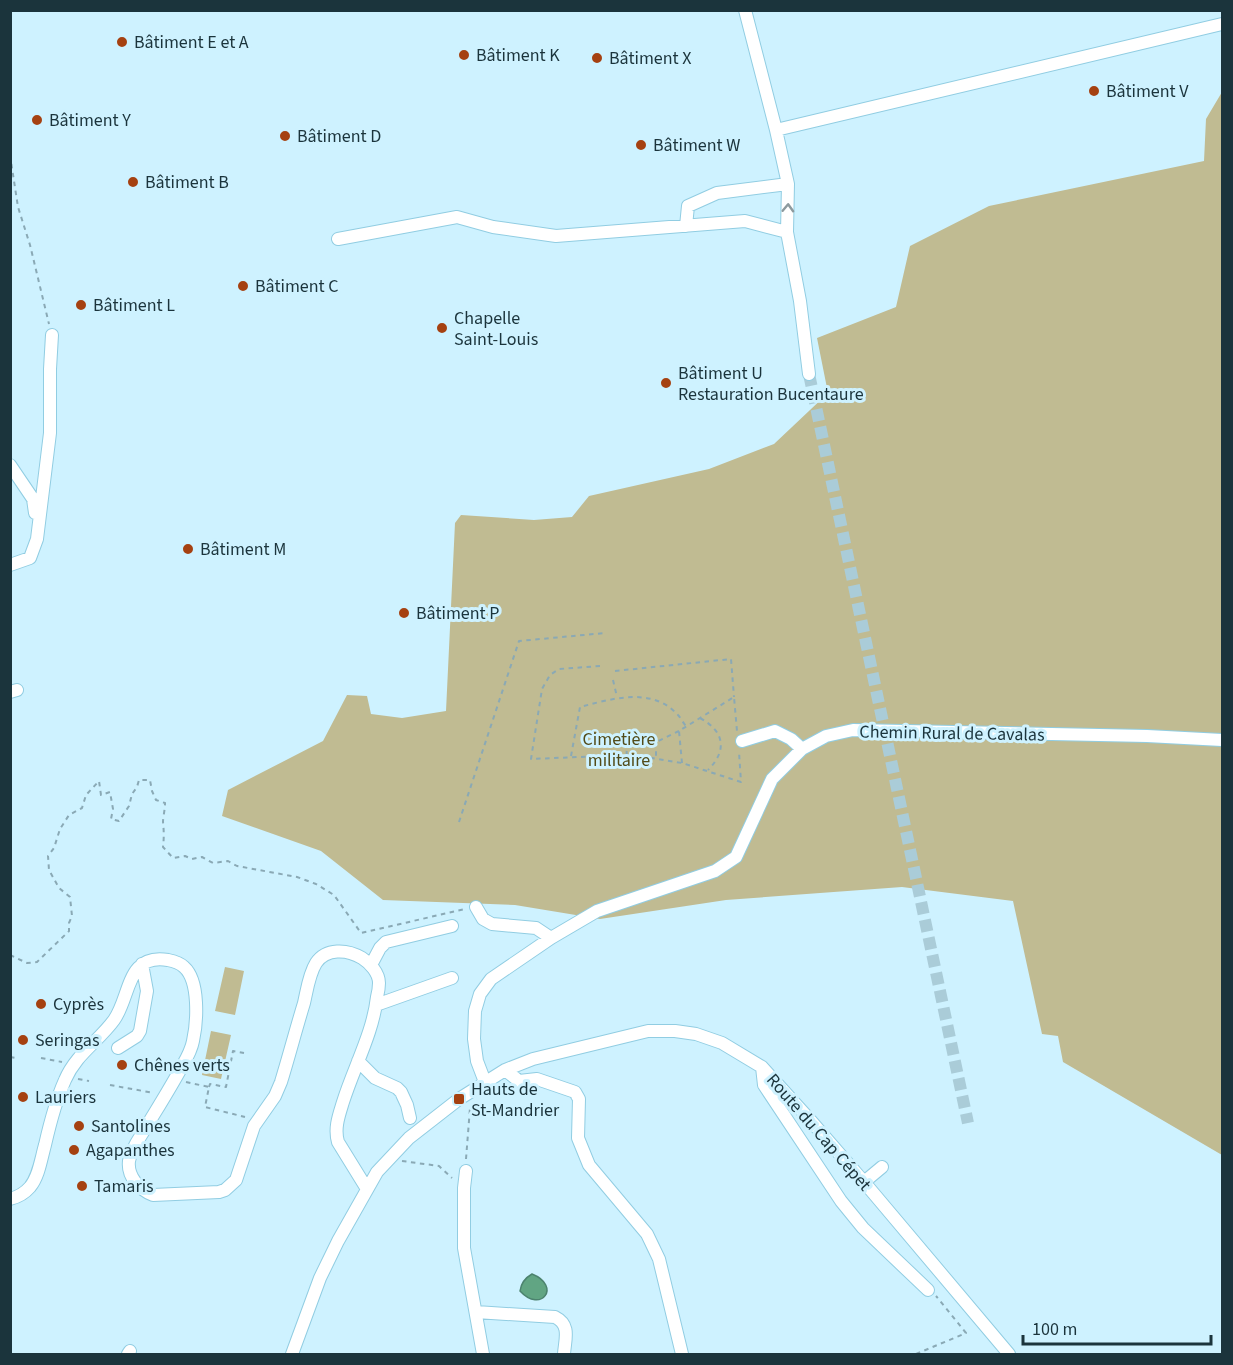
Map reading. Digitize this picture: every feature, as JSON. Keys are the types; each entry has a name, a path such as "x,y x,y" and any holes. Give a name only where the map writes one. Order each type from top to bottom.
{"street":[{"path":"745,10 788,184 787,232 800,301 809,374"},
{"path":"776,130 1222,24"},
{"path":"686,226 688,206 717,193 788,184"},
{"path":"338,239 457,217 493,227 556,236 745,221 787,232"},
{"path":"10,565 30,558 37,538 50,433 52,335"},
{"path":"10,465 33,499 37,538"},
{"name":"Chemin Rural de Cavalas","path":"485,1082 477,1061 474,1039 475,1011 480,994 491,979 551,938 597,911 715,871 736,856 772,779 802,749 826,736 854,730 1147,736 1222,740"},
{"path":"739,741 775,731 791,739 802,749"},
{"path":"476,907 483,919 492,924 536,928 551,938"},
{"path":"370,965 386,942 452,926"},
{"path":"10,1199 25,1192 37,1173 65,1079 74,1064 121,1009 133,974 142,964 157,959 172,961 185,967 192,980 196,1008 194,1035 188,1055 175,1080 135,1144 130,1155 130,1173 138,1185 153,1195 225,1190 239,1175 251,1135 281,1082 317,963 330,952 338,951 358,955 366,960 375,971 379,983 370,1030 339,1115 336,1134 367,1189"},
{"path":"118,1048 137,1036 140,1031 147,991 142,964"},
{"path":"376,1005 452,978"},
{"name":"Route du Cap Cépet","path":"292,1354 320,1278 338,1241 377,1172 409,1138 452,1104 505,1070 533,1059 648,1031 675,1030 722,1043 762,1067 864,1182 1009,1354"},
{"path":"358,1060 375,1078 401,1092 410,1118"},
{"path":"762,1067 764,1085 841,1201 863,1228 928,1290"},
{"path":"505,1070 519,1081 537,1079 575,1092 579,1099 578,1138 589,1165 647,1234 659,1259 682,1354"},
{"path":"864,1182 882,1167"},
{"path":"466,1171 464,1248 483,1354"},
{"path":"476,1312 555,1317 563,1321 566,1326 564,1354"}],"path":[{"path":"10,155 18,207 30,245 52,335"},
{"path":"459,822 519,641 605,633"},
{"path":"615,671 731,659 741,782 682,763 652,758 645,765 635,766 627,760 626,755 627,746 634,740 643,740 650,745 679,731 734,697"},
{"path":"600,666 559,669 550,675 542,689 531,759 626,755"},
{"path":"613,680 617,697"},
{"path":"571,757 580,707 617,697 633,696 666,705 678,714 686,726"},
{"path":"700,718 718,731 721,742 720,754 708,771"},
{"path":"679,731 682,763"},
{"path":"653,743 656,749 656,759"},
{"path":"10,955 27,963 37,962 69,931 72,916 70,897 59,888 49,870 48,856 69,815 82,808 86,795 99,781 101,795 110,792 113,809 111,819 119,822 140,780 150,780 156,800 165,803 163,848 172,858 202,857 213,863 228,861 237,866 297,877 316,884 334,895 361,933 476,907"},
{"path":"175,1080 209,1087 210,1084 226,1087 233,1051 244,1053"},
{"path":"10,1057 16,1058"},
{"path":"41,1058 74,1064"},
{"path":"110,1085 166,1095"},
{"path":"209,1087 205,1107 258,1120"},
{"path":"466,1171 472,1090"},
{"path":"387,1160 438,1166 464,1188"},
{"path":"916,1354 966,1333 936,1296 928,1290"}],"green space":[{"name":"Cimetière militaire","path":"1222,92 1222,1155 1063,1062 1058,1036 1042,1034 1013,901 902,887 726,900 600,919 515,905 383,900 321,851 222,816 228,790 323,741 347,695 367,696 371,714 402,718 446,711 455,523 461,515 534,520 572,517 589,496 709,469 774,444 828,393 817,338 896,307 910,246 989,206 1204,161 1206,119"},
{"path":"225,967 244,971 235,1015 215,1011"},
{"path":"211,1031 231,1035 221,1079 202,1075"}],"shaded area":[{"path":"532,1274 546,1285 547,1291 541,1299 535,1300 520,1291 524,1281"}],"tunnel":[{"path":"809,374 968,1123"}],"place":[{"name":"Bâtiment E et A","path":"122,42"},
{"name":"Bâtiment K","path":"464,55"},
{"name":"Bâtiment X","path":"597,58"},
{"name":"Bâtiment V","path":"1094,91"},
{"name":"Bâtiment Y","path":"37,120"},
{"name":"Bâtiment D","path":"285,136"},
{"name":"Bâtiment W","path":"641,145"},
{"name":"Bâtiment B","path":"133,182"},
{"name":"Bâtiment C","path":"243,286"},
{"name":"Bâtiment L","path":"81,305"},
{"name":"Chapelle Saint-Louis","path":"442,328"},
{"name":"Bâtiment U Restauration Bucentaure","path":"666,383"},
{"name":"Bâtiment M","path":"188,549"},
{"name":"Bâtiment P","path":"404,613"},
{"name":"Cyprès","path":"41,1004"},
{"name":"Seringas","path":"23,1040"},
{"name":"Chênes verts","path":"122,1065"},
{"name":"Lauriers","path":"23,1097"},
{"name":"Hauts de St-Mandrier","path":"459,1099"},
{"name":"Santolines","path":"79,1126"},
{"name":"Agapanthes","path":"74,1150"},
{"name":"Tamaris","path":"82,1186"}]}
